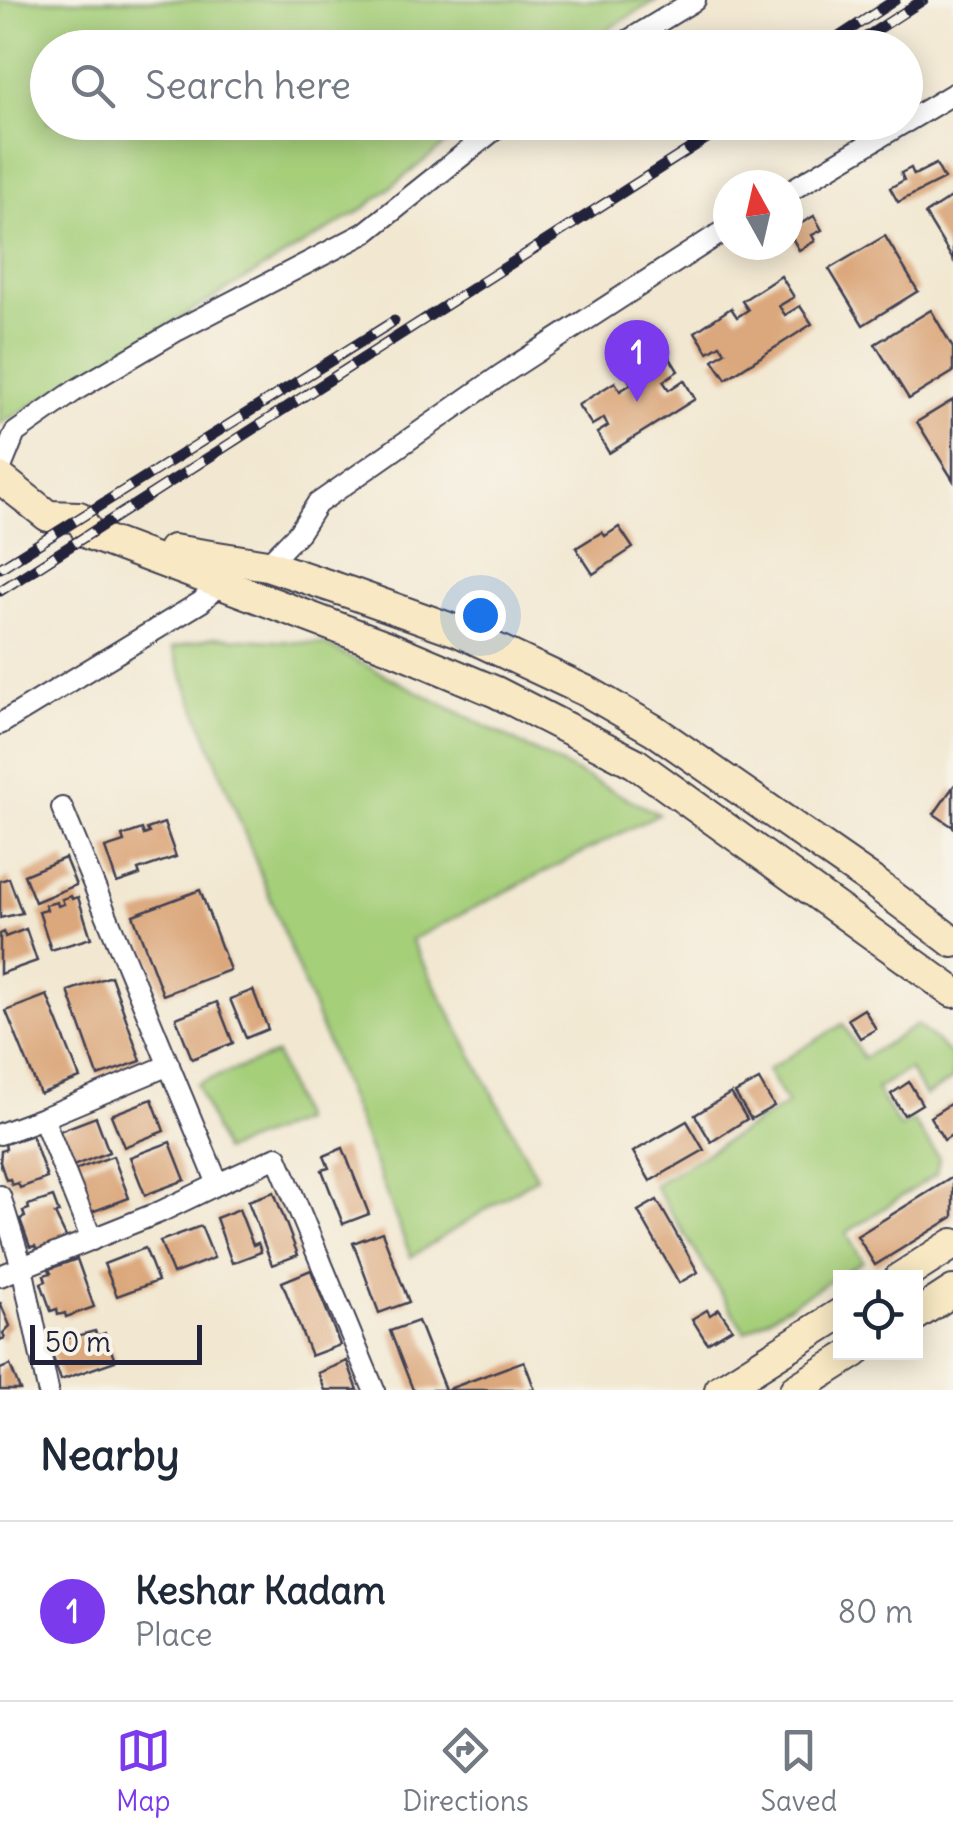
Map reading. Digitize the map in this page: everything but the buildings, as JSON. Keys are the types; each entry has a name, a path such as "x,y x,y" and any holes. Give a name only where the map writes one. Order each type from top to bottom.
{"street":[{"path":"646,30 695,0"},
{"path":"923,112 953,94"},
{"path":"0,470 15,432 76,390 178,330 365,233 481,140"},
{"path":"803,183 875,140"},
{"path":"267,565 318,504 501,375 713,238"},
{"path":"0,478 48,516 78,517 89,534 390,647 496,692 636,763 953,992"},
{"path":"115,542 267,565 460,632 590,693 654,730 953,942"},
{"path":"0,724 201,602 220,583"},
{"path":"62,808 218,1184"},
{"path":"0,1134 169,1065"},
{"path":"43,1118 92,1240"},
{"path":"0,1276 92,1240 277,1157 374,1390"},
{"path":"0,1196 22,1267 48,1390"},
{"path":"912,1270 953,1244"},
{"path":"923,1310 953,1291"},
{"path":"720,1390 833,1318"},
{"path":"802,1388 843,1360"}],"green space":[{"path":"0,0 657,0 606,30 30,30 30,140 451,140 362,210 0,424"},
{"path":"213,637 324,644 658,814 411,940 537,1177 411,1257 172,648"},
{"path":"843,1024 863,1058 917,1025 953,1056 953,1079 925,1096 909,1069 876,1089 900,1128 913,1121 939,1158 936,1174 846,1233 863,1261 848,1270 833,1270 833,1279 745,1332 654,1185 787,1104 767,1070"},
{"path":"276,1054 301,1121 223,1151 197,1084"}],"railway":[{"path":"849,30 895,0"},
{"path":"877,30 923,0"},
{"path":"0,591 704,140"},
{"path":"0,568 394,321"}],"place":[{"name":"Keshar Kadam","path":"637,402"}]}
